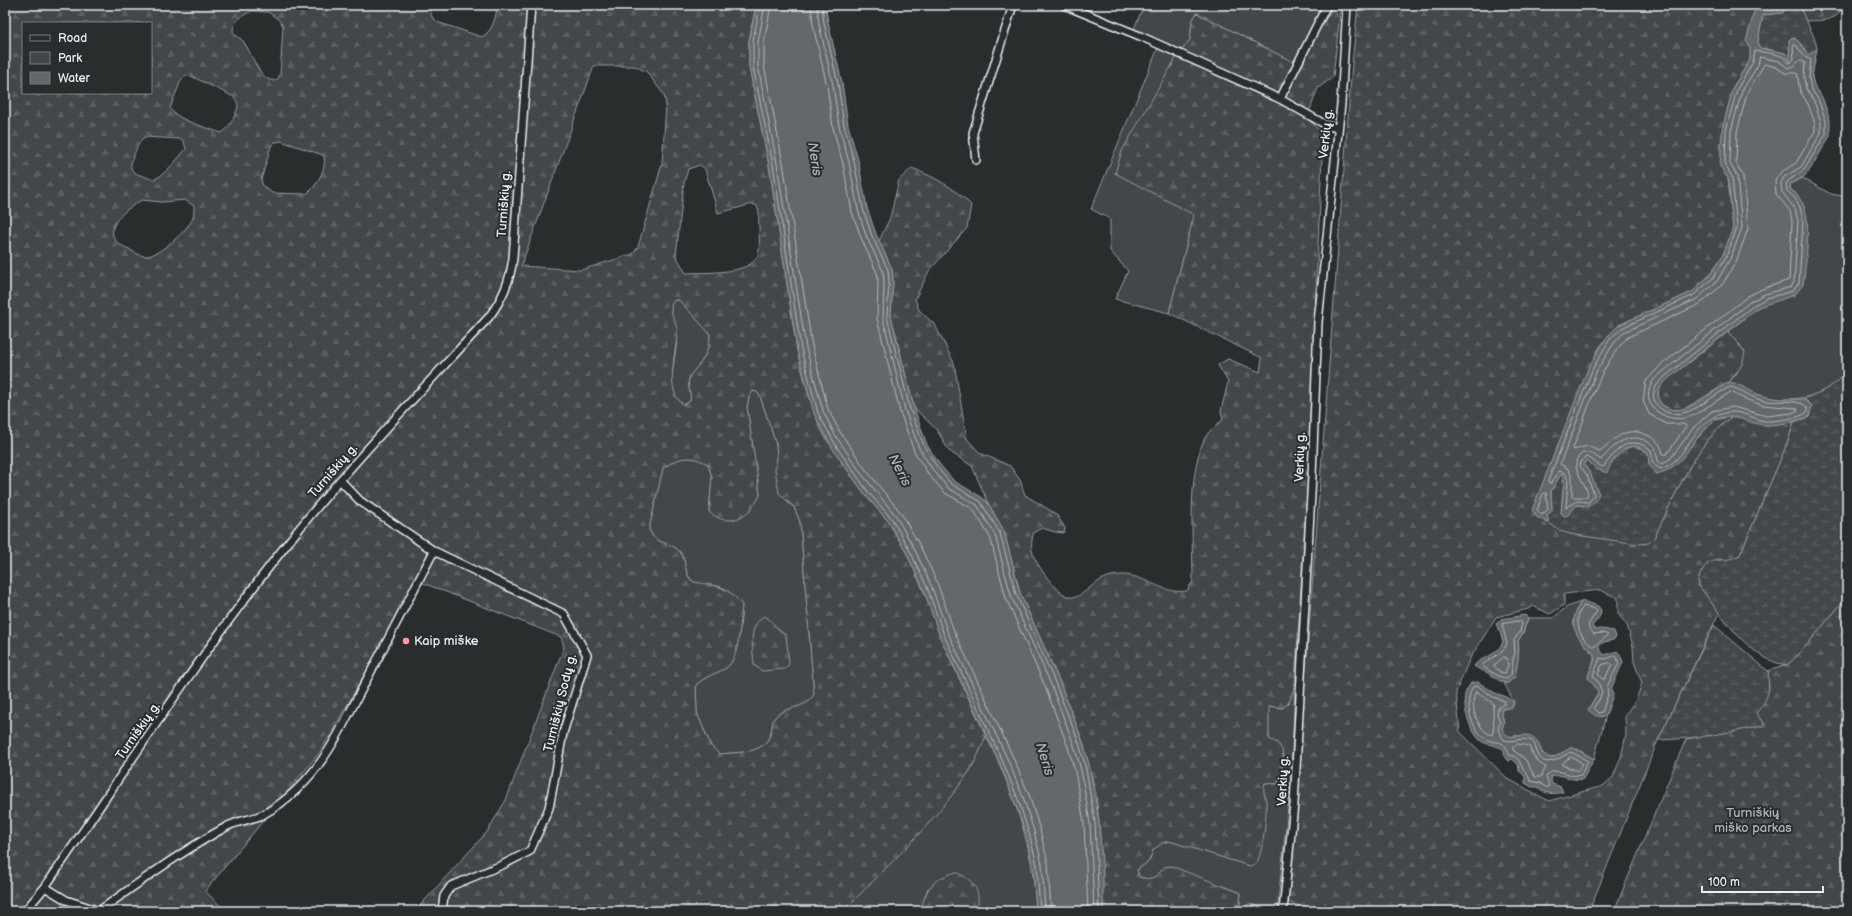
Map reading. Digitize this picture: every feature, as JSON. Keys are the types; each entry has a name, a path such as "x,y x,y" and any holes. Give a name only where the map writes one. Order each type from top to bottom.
{"street":[{"name":"Turniškių g.","path":"25,911 45,887 245,599 340,480 489,317 498,304 507,287 512,258 531,5"},
{"path":"976,160 972,132 1013,5"},
{"path":"1064,5 1140,36 1280,99 1328,126 1338,128"},
{"path":"1280,99 1327,5"},
{"name":"Verkių g.","path":"1283,911 1294,804 1312,469 1318,322 1338,128 1348,5"},
{"name":"Turniškių Sodų g.","path":"340,480 360,501 434,551 564,614 587,655 563,733 549,808 530,851 502,865 451,886 444,896 442,911"},
{"path":"45,887 66,900 99,911 158,869 228,826 263,814 291,794 312,774 330,748 434,551"},
{"path":"31,904 38,911"}],"green space":[{"path":"5,5 429,5 432,17 437,22 482,37 492,27 498,5 756,5 749,41 749,67 769,165 797,350 805,382 820,428 827,440 866,496 888,521 906,552 930,605 940,637 986,736 969,772 956,791 926,827 843,911 415,911 487,832 506,800 564,647 561,637 418,581 321,751 205,891 226,911 5,911","holes":["252,11 268,12 278,19 283,26 280,75 276,81 268,79 264,76 243,41 233,32 237,20","594,66 635,66 647,72 664,95 666,105 662,164 638,247 633,254 581,270 521,266","186,75 191,76 234,97 238,106 232,121 224,132 221,133 185,120 173,112 170,108 181,80","144,137 181,139 184,142 186,149 172,166 163,174 155,179 152,179 134,172 131,166 132,159","281,141 323,155 323,170 314,187 310,191 306,194 272,193 263,186 261,180 271,146 275,142","700,165 705,169 718,213 753,204 757,206 759,212 759,246 758,255 754,261 746,266 726,271 686,273 676,256 684,183 688,169","142,200 162,202 185,200 194,206 193,218 185,229 172,242 158,252 146,256 137,254 119,244 113,235 115,223 125,211","675,300 679,300 710,334 705,355 690,377 690,401 684,405 678,399 674,391 673,371 677,327 671,307","753,391 757,392 760,396 776,444 777,458 775,469 779,493 794,507 800,522 814,694 811,699 802,705 786,710 777,715 773,721 768,739 757,749 719,754 711,746 697,713 696,685 707,677 726,668 731,663 737,648 742,605 734,596 722,588 694,582 688,576 684,559 680,552 676,548 659,541 652,535 649,529 663,468 680,459 696,459 708,464 712,477 709,512 717,517 724,520 738,518 745,515 756,503 760,495 747,407 749,397"]},
{"path":"1144,5 1336,5 1317,35 1302,67 1197,13 1192,21 1190,40 1176,58 1194,215 1169,313 1115,299 1128,271 1110,251 1110,219 1091,209 1160,43 1133,31"},
{"path":"1336,5 1341,5 1333,77 1318,88 1307,118 1323,134 1309,445 1302,452 1296,452 1296,460 1304,468 1308,476 1294,690 1292,697 1285,706 1282,708 1270,706 1269,708 1269,739 1277,743 1282,750 1283,765 1277,784 1265,783 1264,786 1266,808 1261,852 1256,864 1250,866 1169,841 1162,843 1153,850 1149,861 1137,870 1139,877 1148,879 1156,876 1165,867 1171,866 1241,893 1239,911 1103,911 1099,822 1096,794 1083,742 1058,678 1020,593 1004,531 988,503 972,466 949,451 937,430 914,408 891,316 893,280 892,269 879,241 890,218 899,180 912,168 943,183 958,193 971,205 967,228 929,271 915,299 919,310 935,325 954,363 967,439 980,453 1010,466 1020,480 1025,495 1056,514 1065,528 1064,533 1042,528 1034,532 1032,538 1032,548 1035,558 1043,572 1056,588 1066,596 1075,597 1082,594 1098,582 1109,577 1123,575 1139,578 1170,590 1187,591 1193,581 1192,509 1195,471 1205,437 1223,420 1221,411 1228,382 1218,365 1228,359 1260,372 1262,358 1169,313 1194,215 1115,173 1122,151 1176,58 1190,40 1192,21 1197,13 1301,66 1321,27"},
{"path":"1358,5 1756,5 1750,60 1733,87 1723,172 1728,178 1733,228 1723,255 1710,275 1692,292 1619,325 1607,337 1597,351 1537,517 1570,534 1645,544 1654,538 1687,472 1707,440 1733,416 1750,421 1794,422 1787,444 1740,555 1730,560 1717,559 1698,580 1700,587 1719,613 1658,740 1589,911 1314,911 1288,902 1352,64","holes":["1600,590 1618,598 1618,614 1627,625 1633,646 1634,662 1642,683 1636,700 1625,715 1626,735 1621,757 1613,777 1603,786 1549,801 1508,779 1460,732 1456,692 1469,660 1496,617 1528,609 1533,606 1550,614 1564,605 1564,594"]},
{"path":"1787,5 1800,5 1816,43 1817,49 1808,55 1802,45 1793,37 1789,40 1791,63 1785,53 1759,48 1758,41 1763,15 1773,14"},
{"path":"1800,5 1843,5 1841,11 1833,18 1805,21"},
{"path":"1802,178 1831,194 1847,197 1847,371 1830,387 1820,392 1798,398 1774,398 1759,395 1729,382 1737,373 1741,346 1728,332 1757,308 1768,302 1795,295 1803,284 1807,221 1798,195 1790,189 1790,184"},
{"path":"675,300 679,300 710,333 705,355 689,379 690,401 684,405 677,398 673,389 672,379 677,337 671,306"},
{"path":"1728,332 1745,352 1742,365 1729,382 1684,409 1671,410 1661,404 1658,399 1659,387"},
{"path":"1847,371 1847,597 1800,653 1787,665 1774,662 1749,646 1727,623 1700,587 1698,580 1706,565 1710,562 1733,558 1740,555 1787,444 1794,422 1809,417 1812,406 1804,399 1833,385"},
{"path":"753,391 757,392 760,396 776,444 777,458 775,469 788,503 794,507 800,522 814,694 811,699 802,705 781,712 777,715 773,721 768,739 757,749 719,754 711,746 697,713 696,685 707,677 726,668 731,663 737,648 742,605 730,592 724,588 694,582 688,575 684,559 680,552 676,548 659,541 652,535 649,529 663,468 680,459 696,459 708,464 712,477 709,512 760,495 747,407 749,397"},
{"path":"1733,416 1707,440 1697,455 1678,489 1654,538 1649,543 1637,544 1570,534 1560,531 1549,523 1547,516 1552,510 1551,491 1561,474 1564,480 1561,513 1578,505 1588,507 1590,473 1584,465 1587,460 1596,469 1616,458 1627,448 1635,447 1648,452 1649,465 1692,444 1715,420"},
{"name":"Turniškių miško parkas","path":"1847,597 1847,911 1614,911 1686,739 1762,726 1764,724 1756,713 1769,689 1768,671 1787,665 1800,653"},
{"path":"1581,602 1576,610 1590,651 1594,654 1594,661 1588,678 1595,685 1598,693 1590,706 1601,717 1606,715 1594,759 1577,749 1561,753 1550,758 1542,753 1538,742 1516,735 1510,738 1503,733 1501,710 1513,706 1514,702 1504,683 1508,683 1515,668 1519,652 1518,641 1523,633 1528,618 1553,618 1567,607"},
{"path":"764,616 786,635 789,662 788,666 784,669 762,671 754,665 752,645 753,632 755,626"},
{"path":"1714,625 1768,671 1768,694 1764,703 1756,713 1764,724 1762,726 1710,735 1658,740"},
{"path":"1295,682 1291,778 1277,911 1259,911 1256,905 1248,904 1246,911 1239,911 1241,893 1165,867 1154,877 1148,879 1139,877 1137,870 1149,861 1153,850 1162,843 1170,841 1250,866 1266,803 1263,788 1265,783 1277,784 1281,777 1283,754 1269,739 1268,708 1270,706 1282,708 1289,703"},
{"path":"986,736 1005,778 1021,821 1031,865 1036,911 977,911 978,908 928,888 920,911 843,911 886,868 970,771"},
{"path":"956,872 963,875 975,887 978,897 977,911 920,911 925,895 932,885 941,878"}],"water":[{"name":"Neris","path":"756,5 825,5 842,83 848,125 858,160 867,208 876,234 892,269 893,280 891,316 914,408 927,445 940,465 954,481 983,498 988,503 1004,531 1020,593 1058,678 1083,742 1090,768 1099,822 1103,874 1103,911 1036,911 1033,866 1026,834 999,761 940,637 923,588 906,552 888,521 866,496 834,451 814,414 797,350 769,165 749,67 749,41"},
{"path":"1756,5 1787,5 1783,13 1763,15 1758,41 1759,48 1785,53 1790,62 1789,40 1793,37 1802,45 1808,55 1817,49 1812,77 1815,88 1822,97 1830,120 1830,136 1808,173 1790,184 1790,189 1801,201 1806,213 1808,233 1803,284 1789,297 1757,308 1670,377 1659,390 1658,396 1661,403 1666,407 1676,410 1683,409 1729,382 1759,395 1784,399 1804,399 1812,406 1809,417 1783,424 1772,425 1754,423 1731,417 1716,419 1701,434 1680,461 1666,471 1657,474 1649,465 1648,452 1636,446 1631,446 1622,451 1614,459 1607,473 1596,469 1587,460 1584,465 1590,473 1599,494 1596,499 1591,505 1577,505 1568,515 1564,516 1561,513 1564,480 1561,474 1551,491 1552,510 1547,516 1549,523 1537,517 1532,510 1589,366 1607,337 1619,325 1692,292 1710,275 1723,255 1733,228 1728,178 1720,166 1722,130 1733,87 1750,60 1750,48 1746,41"},
{"path":"1583,601 1598,606 1601,610 1600,616 1592,626 1595,630 1601,629 1614,631 1616,637 1613,640 1604,642 1599,646 1600,651 1605,655 1617,651 1623,662 1611,689 1613,695 1606,715 1601,716 1595,715 1588,710 1598,693 1588,678 1595,657 1592,651 1577,635 1574,625 1577,609"},
{"path":"1525,615 1528,618 1523,633 1518,641 1519,646 1515,677 1508,683 1500,681 1474,666 1480,660 1496,652 1503,642 1496,624 1501,619"},
{"path":"1478,682 1495,693 1514,702 1511,708 1503,708 1501,710 1504,723 1502,728 1509,736 1513,737 1528,735 1533,737 1538,742 1542,753 1550,758 1555,757 1572,747 1594,759 1583,779 1578,780 1564,776 1550,777 1552,784 1561,787 1563,792 1557,793 1546,793 1538,787 1532,787 1525,783 1525,776 1519,771 1518,764 1512,759 1508,761 1505,758 1504,750 1501,748 1481,741 1470,725 1465,703 1466,691 1471,683"}],"place":[{"name":"Kaip miške","path":"406,641"}]}
